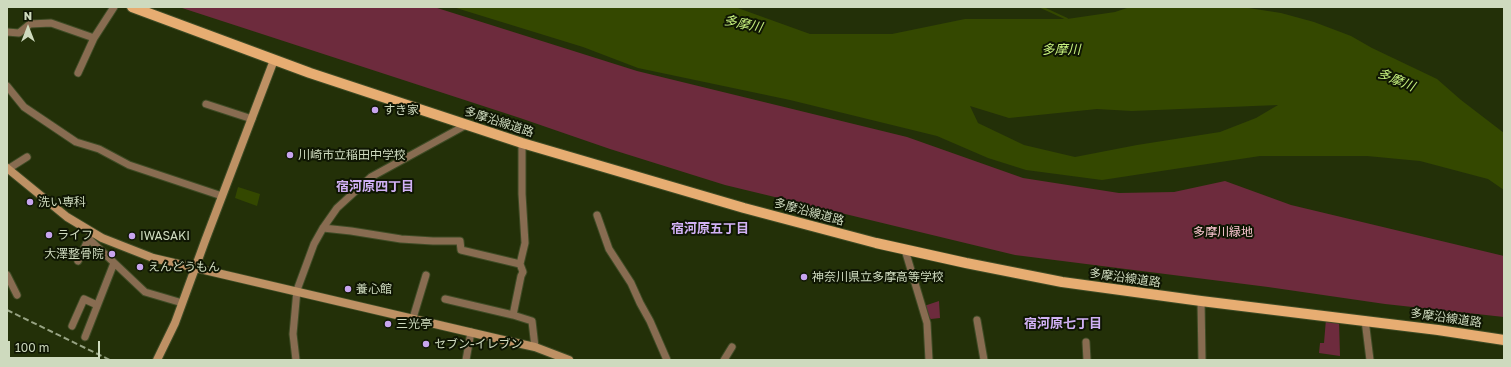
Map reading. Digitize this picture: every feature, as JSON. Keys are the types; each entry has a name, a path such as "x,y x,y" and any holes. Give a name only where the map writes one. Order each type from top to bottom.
{"main road":[{"name":"多摩沿線道路","path":"132,7 310,73 522,143 744,208 905,250 1062,282 1201,301 1365,320 1504,340"}],"street":[{"path":"78,73 94,38 114,7"},
{"path":"7,32 19,33 30,24 51,23 94,38"},
{"path":"157,360 175,323 274,60"},
{"path":"7,86 24,106 76,142 99,149 129,165 222,196"},
{"path":"206,104 252,119"},
{"path":"296,360 294,334 297,290 309,256 323,228 337,208 371,177 466,125"},
{"path":"513,315 523,272 520,264 525,243 522,194 522,143"},
{"path":"27,157 8,168 91,236 114,262 145,292 179,302"},
{"path":"597,215 610,249 631,283 650,321 666,360"},
{"path":"323,228 401,239 460,241 461,250 520,264"},
{"path":"78,261 91,236"},
{"path":"91,236 153,258 297,290 471,332 535,348 569,360"},
{"path":"905,250 927,323 929,360"},
{"path":"85,336 114,262"},
{"path":"7,275 17,295"},
{"path":"413,318 426,275"},
{"path":"72,326 84,299 97,305"},
{"path":"445,300 513,315 532,321 535,348"},
{"path":"1201,301 1202,360"},
{"path":"977,320 984,360"},
{"path":"1365,320 1370,360"},
{"path":"466,360 471,332"},
{"path":"1086,342 1087,360"},
{"path":"724,360 732,347"}],"green space":[{"name":"多摩川緑地","path":"179,7 434,7 637,71 907,137 1023,178 1119,193 1174,192 1225,181 1291,205 1504,256 1504,317 1385,304 1268,287 1015,255 725,185 610,149 520,118"},
{"path":"939,301 940,318 931,319 928,317 924,306"},
{"path":"1326,319 1339,321 1340,356 1319,353 1320,343 1324,343"}],"water":[{"name":"多摩川","path":"453,7 735,7 810,34 892,34 965,19 1067,19 1115,12 1130,7 1242,7 1281,13 1314,22 1351,36 1372,48 1437,79 1461,100 1504,133 1504,190 1488,179 1420,161 1367,156 1260,156 1102,180 1026,170 988,158 937,136 790,100 638,68 583,47","holes":["1278,105 1256,118 1220,132 1137,145 1075,157 1024,145 978,123 970,106 1009,118 1097,109 1132,111"]},
{"path":"238,187 260,194 257,206 235,198"}],"waterway":[{"path":"1041,7 1067,19"}],"railway":[{"path":"7,310 110,360"}],"place":[{"name":"すき家","path":"375,110"},
{"name":"川崎市立稲田中学校","path":"290,155"},
{"name":"洗い専科","path":"30,202"},
{"name":"ライフ","path":"49,235"},
{"name":"IWASAKI","path":"132,236"},
{"name":"大澤整骨院","path":"112,254"},
{"name":"えんどうもん","path":"140,267"},
{"name":"神奈川県立多摩高等学校","path":"804,277"},
{"name":"養心館","path":"348,289"},
{"name":"三光亭","path":"388,324"},
{"name":"セブン-イレブン","path":"426,344"}],"district":[{"name":"宿河原四丁目","path":"375,187"},
{"name":"宿河原五丁目","path":"710,229"},
{"name":"宿河原七丁目","path":"1063,324"}]}
